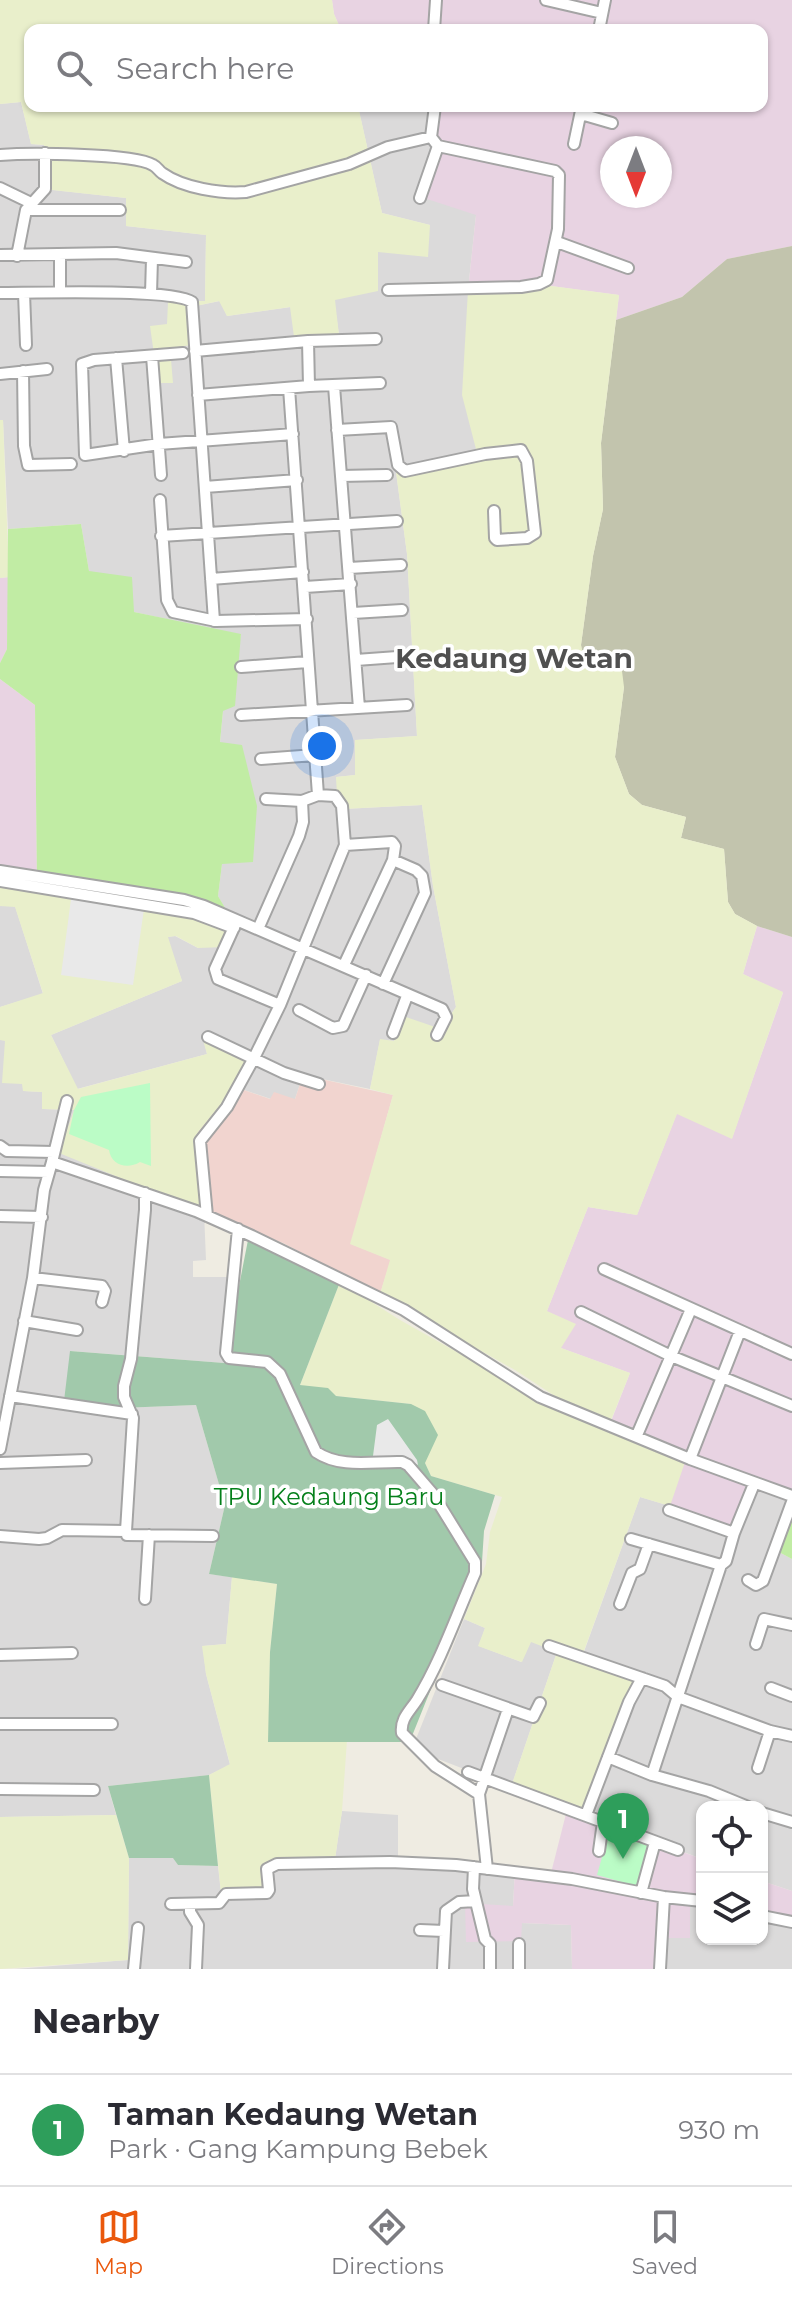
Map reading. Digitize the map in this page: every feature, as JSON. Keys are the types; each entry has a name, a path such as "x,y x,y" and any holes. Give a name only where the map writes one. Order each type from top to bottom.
{"street":[{"path":"434,24 436,0"},
{"path":"546,0 602,13"},
{"path":"600,24 605,0"},
{"path":"420,198 435,142 435,112"},
{"path":"574,144 582,112"},
{"path":"587,112 612,123"},
{"path":"0,155 45,153 130,159 153,164 179,181 232,193 349,164 388,147 435,142 555,171 559,175 557,242 547,280 539,284 503,288 388,290"},
{"path":"17,256 29,207 45,189 45,153"},
{"path":"0,188 29,207 120,210"},
{"path":"557,242 628,268"},
{"path":"0,255 116,253 186,262"},
{"path":"60,256 60,292"},
{"path":"151,294 152,258"},
{"path":"0,293 151,294 184,297 192,302 214,621"},
{"path":"24,293 26,345"},
{"path":"195,351 308,341 376,339"},
{"path":"308,341 309,386"},
{"path":"183,353 82,364 84,454 159,444 293,434"},
{"path":"152,356 161,475"},
{"path":"116,358 124,451"},
{"path":"0,374 47,369"},
{"path":"23,371 24,446 28,465 71,464"},
{"path":"198,395 380,383"},
{"path":"334,386 359,708"},
{"path":"289,388 318,795"},
{"path":"337,430 391,427 398,465 405,471 485,454 521,450 527,461 535,533 527,538 497,540 494,511"},
{"path":"341,476 387,475"},
{"path":"205,487 297,480"},
{"path":"160,500 170,610 214,621 307,619"},
{"path":"161,536 397,521"},
{"path":"349,568 401,565"},
{"path":"211,579 303,572"},
{"path":"305,587 351,584"},
{"path":"353,613 402,610"},
{"path":"356,660 411,656"},
{"path":"241,667 308,662"},
{"path":"241,715 407,705"},
{"path":"261,759 315,755"},
{"path":"207,1216 200,1141 227,1107 280,1005 345,845 342,806 335,796 318,795 302,801 266,799"},
{"path":"258,929 299,836 303,822 302,801"},
{"path":"344,965 393,860 395,846 392,842 345,845"},
{"path":"383,984 425,893 422,876 393,860"},
{"path":"0,871 184,900 236,924"},
{"path":"0,881 183,911 258,929 445,1012 446,1017 437,1035"},
{"path":"236,924 215,974 218,979 280,1005"},
{"path":"299,1010 333,1028 343,1026 366,975"},
{"path":"393,1033 407,996"},
{"path":"208,1037 284,1073 319,1084"},
{"path":"0,1445 33,1278 44,1190 67,1101"},
{"path":"0,1146 7,1151 52,1162 145,1193 238,1229 404,1310 537,1395 792,1499 763,1581 756,1585 748,1580"},
{"path":"0,1171 52,1162"},
{"path":"145,1193 131,1359 124,1386 124,1397 132,1414 126,1531 127,1535 213,1536"},
{"path":"0,1216 42,1217"},
{"path":"238,1229 226,1353 234,1360 245,1358 267,1362 280,1374 316,1452 327,1459 340,1462 402,1462 408,1465 433,1494 475,1562 475,1573 431,1671 402,1721 402,1733 435,1766 479,1794"},
{"path":"604,1269 792,1354"},
{"path":"33,1278 102,1286 105,1291 102,1302"},
{"path":"637,1435 691,1309"},
{"path":"581,1312 671,1356 792,1406"},
{"path":"24,1321 77,1330"},
{"path":"690,1459 740,1331"},
{"path":"10,1396 132,1414"},
{"path":"0,1463 86,1460"},
{"path":"652,1775 721,1565 726,1561 754,1484"},
{"path":"669,1510 734,1533"},
{"path":"0,1536 39,1539 62,1530 126,1531"},
{"path":"145,1599 149,1535"},
{"path":"631,1539 721,1565"},
{"path":"620,1604 632,1573 640,1569 649,1544"},
{"path":"756,1644 764,1619 792,1625"},
{"path":"549,1646 665,1686 678,1697 792,1736"},
{"path":"0,1655 72,1653"},
{"path":"586,1815 629,1702 642,1678"},
{"path":"442,1685 533,1717 540,1703"},
{"path":"771,1688 792,1696"},
{"path":"487,1869 479,1794 508,1709"},
{"path":"0,1724 112,1724"},
{"path":"758,1768 770,1731"},
{"path":"608,1757 652,1775 733,1801"},
{"path":"468,1772 678,1850"},
{"path":"0,1789 94,1790"},
{"path":"768,1815 792,1822"},
{"path":"599,1851 603,1822"},
{"path":"641,1893 655,1842"},
{"path":"171,1904 219,1903 226,1894 267,1893 267,1869 276,1864 390,1862 474,1867 572,1879 696,1900"},
{"path":"474,1867 472,1885 485,1939 490,1944 490,1969"},
{"path":"660,1969 664,1897"},
{"path":"443,1969 446,1911 459,1902 476,1901"},
{"path":"190,1904 190,1912 198,1925 196,1969"},
{"path":"768,1917 792,1922"},
{"path":"134,1969 138,1928"},
{"path":"420,1930 444,1931"},
{"path":"519,1944 519,1969"}],"shaded area":[{"path":"0,0 332,0 338,24 24,24 24,112 359,112 382,213 430,225 428,257 378,252 378,291 335,300 339,335 294,337 290,307 227,316 219,301 186,308 191,345 170,348 173,383 158,383 150,326 167,324 168,302 205,301 206,235 126,226 126,198 43,189 44,145 31,144 21,102 0,104"},
{"path":"332,0 792,0 792,246 727,259 682,297 616,320 619,295 551,286 525,291 468,290 476,215 424,198 440,147 437,135 439,112 768,112 768,24 338,24"},
{"path":"21,102 31,144 44,145 44,189 126,198 126,226 206,235 205,301 168,302 170,347 186,308 220,301 227,316 291,307 339,335 334,300 378,252 430,225 382,213 359,112 441,112 476,215 468,290 478,457 396,472 407,554 417,736 356,740 355,775 336,777 343,809 422,805 433,886 456,1007 441,1029 394,1041 380,1040 370,1089 303,1075 295,1099 271,1099 235,1087 204,1041 207,1054 77,1089 51,1035 182,981 167,937 175,936 198,948 233,923 218,896 222,864 220,743 223,711 241,635 134,612 89,571 81,524 8,529 3,420 0,420 0,104"},
{"path":"792,246 792,937 757,926 735,914 728,902 724,849 681,838 686,817 642,805 629,794 615,757 624,687 583,659 581,645 603,509 601,443 616,320 682,297 727,259"},
{"path":"551,286 619,295 601,443 603,509 581,645 584,659 621,663 624,687 615,757 629,794 642,805 686,817 681,838 724,849 728,902 735,914 757,926 743,974 783,992 732,1139 677,1114 637,1215 588,1207 547,1311 576,1324 561,1348 630,1373 611,1420 558,1398 515,1370 380,1294 390,1260 350,1244 393,1095 370,1089 380,1039 394,1041 403,1016 441,1029 456,1007 433,886 422,805 342,809 337,795 336,777 355,775 355,740 417,736 407,554 396,472 478,457 462,395 468,290 525,291"},
{"path":"0,420 3,420 9,577 0,578"},
{"path":"9,577 7,649 0,663 0,578"},
{"path":"0,679 35,705 37,882 0,876"},
{"path":"0,876 196,906 234,923 226,947 198,948 176,936 168,937 182,981 51,1035 78,1089 207,1054 203,1040 251,1057 235,1087 198,1132 204,1212 59,1153 74,1110 42,1109 42,1092 23,1091 22,1084 2,1083 5,1041 0,1040 0,1007 43,993 15,907 0,906"},
{"path":"71,899 144,909 133,985 61,975"},
{"path":"0,906 15,906 43,994 0,1007"},
{"path":"757,926 792,937 792,1497 751,1482 732,1530 670,1506 608,1429 630,1373 561,1348 547,1311 588,1207 637,1215 677,1113 732,1138 783,993 743,974"},
{"path":"0,1040 5,1040 23,1091 43,1092 43,1109 74,1110 204,1212 206,1260 193,1261 193,1277 229,1277 224,1363 71,1351 120,1408 196,1405 225,1505 209,1574 232,1577 226,1644 203,1646 206,1674 230,1765 209,1775 108,1786 116,1815 0,1817"},
{"path":"303,1075 393,1095 351,1244 391,1260 380,1294 283,1243 204,1212 198,1132 235,1087 270,1099 274,1092 295,1099"},
{"path":"340,1282 494,1373 530,1398 685,1462 670,1506 640,1497 581,1659 636,1682 586,1815 511,1787 557,1652 531,1642 522,1662 478,1646 485,1628 464,1619 486,1564 490,1532 502,1497 431,1476 411,1404 336,1396 300,1385"},
{"path":"388,1419 418,1465 409,1460 373,1456 377,1425"},
{"path":"751,1482 790,1497 777,1551 792,1559 792,1891 768,1883 768,1801 696,1801 696,1857 586,1815 581,1660 640,1497 670,1506"},
{"path":"232,1577 277,1584 270,1652 269,1742 347,1740 334,1866 265,1866 266,1892 221,1893 209,1775 230,1764 206,1674 202,1646 226,1644"},
{"path":"464,1619 485,1628 479,1646 521,1662 531,1641 557,1652 511,1787 412,1749"},
{"path":"567,1810 696,1857 696,1900 690,1899 690,1938 662,1938 661,1969 572,1969 571,1925 522,1923 521,1941 466,1942 465,1903 513,1906 515,1869 551,1873"},
{"path":"342,1811 398,1815 398,1863 515,1869 513,1906 521,1941 521,1923 571,1925 572,1969 15,1969 128,1960 129,1858 174,1858 178,1865 218,1866 221,1893 265,1866 334,1866"},
{"path":"116,1815 129,1858 128,1960 0,1969 0,1817"},
{"path":"768,1883 792,1891 792,1920 768,1914"},
{"path":"690,1899 696,1900 696,1945 768,1945 768,1914 792,1920 792,1969 661,1969 662,1938"}],"green space":[{"path":"81,524 89,571 132,577 134,612 241,634 235,706 223,711 220,742 242,745 257,806 253,862 222,864 218,896 234,923 196,906 37,882 35,705 0,679 0,663 7,649 8,529"},
{"path":"150,1083 151,1166 140,1162 130,1166 120,1165 109,1150 69,1134 74,1110 81,1097"},
{"name":"TPU Kedaung Baru","path":"248,1240 340,1282 300,1385 328,1388 336,1396 411,1404 425,1411 438,1435 425,1463 431,1476 495,1495 484,1531 482,1562 412,1736 402,1742 268,1742 270,1652 277,1584 209,1574 225,1505 196,1405 120,1408 64,1401 70,1351 224,1363"},
{"path":"792,1513 792,1559 777,1551"},
{"path":"209,1775 218,1866 178,1865 173,1858 129,1858 108,1786"},
{"path":"609,1832 649,1844 636,1886 597,1875"}],"place":[{"name":"Taman Kedaung Wetan","path":"623,1859"}],"district":[{"name":"Kedaung Wetan","path":"514,658"}]}
